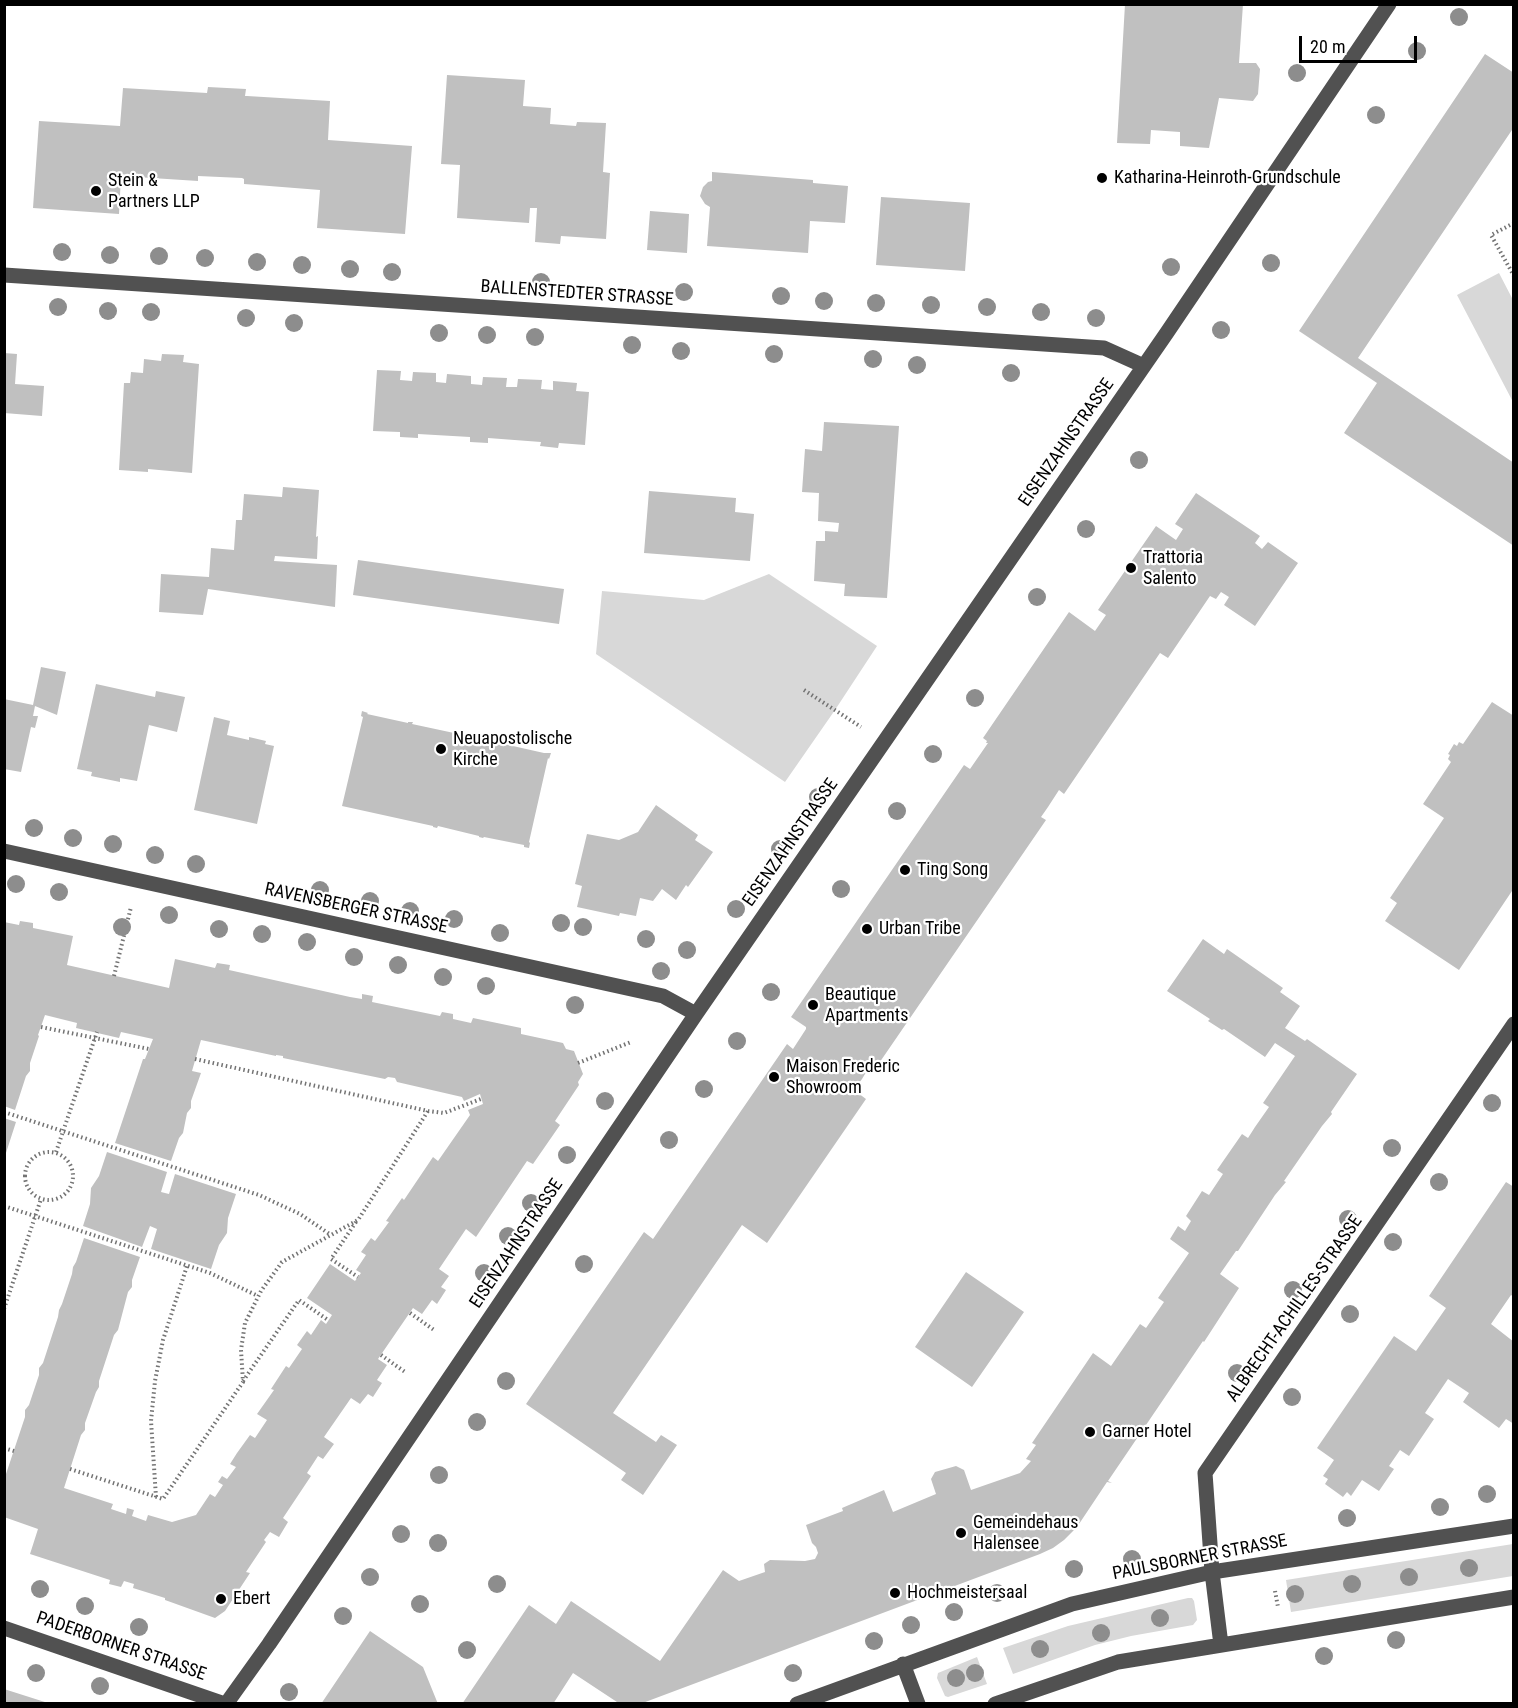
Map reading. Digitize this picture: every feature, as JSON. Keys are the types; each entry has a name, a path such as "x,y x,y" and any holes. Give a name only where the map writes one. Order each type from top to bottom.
{"street":[{"name":"EISENZAHNSTRASSE","path":"225,1704 282,1625 696,1014 1144,366 1389,4"},
{"name":"BALLENSTEDTER STRASSE","path":"4,275 1104,348 1144,366"},
{"name":"RAVENSBERGER STRASSE","path":"4,851 663,996 696,1014"},
{"name":"ALBRECHT-ACHILLES-STRASSE","path":"1221,1645 1212,1572 1205,1473 1514,1024"},
{"name":"PAULSBORNER STRASSE","path":"797,1704 1072,1604 1212,1572 1514,1526"},
{"path":"995,1704 1118,1662 1514,1597"},
{"name":"PADERBORNER STRASSE","path":"4,1628 225,1704"},
{"path":"903,1664 918,1704"}],"path":[{"path":"1514,223 1491,235 1514,276"},
{"path":"804,690 884,742"},
{"path":"114,976 138,881"},
{"path":"41,1027 149,1049"},
{"path":"56,1152 97,1032"},
{"path":"578,1063 631,1042"},
{"path":"195,1059 428,1111 444,1113 481,1099"},
{"path":"358,1277 331,1259 428,1111"},
{"path":"4,1112 259,1195 300,1214 331,1235"},
{"path":"45,1152 56,1152 71,1164 74,1173 73,1183 67,1192 56,1200 41,1199 27,1186 25,1175 28,1164 35,1156 45,1152"},
{"path":"4,1309 41,1199"},
{"path":"4,1206 210,1273 258,1296"},
{"path":"243,1382 241,1350 245,1323 258,1296 282,1262 358,1220"},
{"path":"156,1498 151,1421 155,1381 163,1340 187,1266"},
{"path":"70,1469 163,1499 299,1300 328,1320"},
{"path":"410,1313 434,1330"},
{"path":"381,1355 405,1371"},
{"path":"4,1448 14,1451"},
{"path":"1273,1582 1279,1611"}],"shaded area":[{"path":"1499,273 1513,300 1513,402 1457,295"},
{"path":"769,574 877,646 785,782 596,654 602,591 704,600"},
{"path":"1513,1544 1513,1576 1291,1612 1286,1580"},
{"path":"1188,1598 1194,1601 1197,1620 1193,1625 1095,1645 1013,1674 1003,1648 1068,1626"},
{"path":"977,1657 987,1684 945,1696 937,1678 938,1673"}],"building":[{"path":"1125,4 1243,4 1239,63 1256,63 1260,69 1258,94 1253,101 1219,98 1209,148 1180,146 1180,132 1151,130 1150,144 1117,143"},
{"path":"1485,54 1514,73 1514,127 1358,358 1514,463 1514,546 1344,433 1377,383 1299,331"},
{"path":"447,75 525,80 523,106 551,108 550,124 576,126 577,122 606,123 603,172 610,173 606,239 561,236 560,244 535,242 537,208 530,208 529,223 457,218 460,165 441,164"},
{"path":"208,87 246,89 245,96 330,101 328,140 412,146 405,234 317,228 320,190 244,184 242,178 198,176 198,181 121,176 119,214 33,208 39,121 120,126 123,88 207,93"},
{"path":"712,172 813,180 813,183 848,186 845,223 810,221 808,253 707,246 710,207 700,196 703,187 712,181"},
{"path":"881,197 970,203 965,271 876,265"},
{"path":"650,211 689,214 687,253 647,250"},
{"path":"4,353 17,354 15,384 44,386 42,416 4,413"},
{"path":"162,354 184,355 183,362 199,364 192,473 148,469 148,472 119,470 124,383 130,383 131,372 143,373 144,359 161,361"},
{"path":"377,370 401,371 400,380 412,381 413,372 436,373 436,382 446,383 447,374 471,376 471,384 482,385 483,377 507,378 506,387 517,387 518,379 542,380 541,389 553,390 553,381 577,383 576,391 589,392 585,445 559,443 558,448 540,446 541,442 488,438 488,443 470,442 470,437 418,434 418,438 400,437 400,432 373,431"},
{"path":"824,422 899,426 887,598 844,596 845,584 814,581 816,541 825,541 825,531 838,532 839,523 818,521 819,493 802,492 805,449 822,451"},
{"path":"283,487 319,490 317,559 275,556 274,561 337,565 335,607 208,589 203,615 159,612 161,574 209,577 211,548 234,550 236,520 242,520 244,494 282,497"},
{"path":"649,491 736,498 735,512 754,514 750,561 644,553"},
{"path":"1196,493 1260,536 1255,543 1262,549 1268,542 1298,563 1255,626 1224,605 1229,597 1221,592 1216,599 1210,596 1168,658 1160,653 1064,794 1059,790 1041,817 1046,820 873,1072 868,1069 854,1090 866,1099 767,1243 742,1225 613,1413 656,1442 661,1435 677,1445 643,1495 621,1480 626,1473 526,1404 644,1232 653,1239 787,1044 793,1049 806,1027 791,1017 964,765 970,769 988,743 983,738 1069,612 1095,631 1106,615 1098,610 1156,526 1176,540 1183,529 1175,524"},
{"path":"358,560 564,589 559,624 353,595"},
{"path":"41,667 66,672 57,715 35,706 33,716 38,716 35,728 31,727 21,772 4,769 4,699 33,705"},
{"path":"96,684 155,697 156,691 185,697 177,732 149,725 137,781 120,778 120,782 91,776 92,772 77,769"},
{"path":"1492,702 1514,716 1514,888 1459,970 1385,921 1397,903 1390,898 1444,818 1423,804 1451,762 1448,754 1454,744 1457,746 1459,742 1463,744"},
{"path":"362,711 408,723 413,722 412,724 551,753 529,848 524,845 342,806 363,717 361,716"},
{"path":"214,717 230,721 227,735 249,740 249,737 266,741 265,744 274,746 257,824 194,810"},
{"path":"656,805 698,835 695,840 713,852 688,887 686,885 676,900 662,889 653,901 640,898 636,916 620,913 619,916 577,907 582,886 575,884 587,834 619,840 638,832"},
{"path":"20,921 33,923 33,928 73,936 67,965 169,988 175,959 215,968 217,963 230,965 229,970 350,997 362,999 362,994 373,996 372,1002 440,1016 442,1012 453,1014 453,1019 471,1023 473,1018 521,1028 521,1034 563,1043 566,1049 574,1051 583,1074 578,1082 579,1085 555,1121 560,1125 533,1164 527,1161 476,1237 466,1229 439,1269 449,1276 441,1287 446,1290 437,1304 432,1300 422,1314 413,1308 378,1359 387,1365 377,1380 382,1383 373,1397 368,1394 360,1404 351,1398 324,1437 334,1444 323,1459 318,1456 307,1473 311,1476 283,1518 288,1522 279,1537 270,1532 246,1572 250,1573 225,1611 215,1618 133,1588 134,1584 124,1581 121,1587 109,1584 110,1580 30,1554 38,1529 4,1517 4,1480 25,1417 25,1410 29,1405 39,1375 39,1368 43,1363 84,1238 140,1257 118,1330 114,1335 99,1387 85,1423 85,1430 81,1435 64,1488 113,1504 111,1509 126,1514 127,1508 134,1510 132,1516 146,1521 148,1515 172,1522 196,1515 210,1494 215,1497 223,1485 218,1482 222,1476 227,1479 236,1467 230,1464 250,1435 255,1438 267,1420 257,1414 274,1390 271,1389 286,1366 289,1368 302,1349 297,1345 307,1331 311,1335 321,1320 326,1324 332,1315 307,1298 330,1264 355,1281 361,1273 356,1270 366,1255 361,1252 371,1238 375,1241 389,1222 386,1221 402,1198 404,1200 433,1157 438,1161 470,1115 468,1110 483,1104 480,1094 464,1101 462,1097 397,1082 395,1078 385,1079 201,1040 192,1071 201,1073 191,1101 191,1108 187,1113 183,1133 171,1161 115,1143 143,1059 153,1039 121,1032 119,1038 76,1028 77,1023 45,1015 30,1063 30,1071 26,1076 15,1110 4,1106 4,1004 6,997 4,997 4,922 19,925"},
{"path":"1203,939 1224,954 1227,949 1283,988 1280,992 1300,1006 1285,1028 1305,1041 1307,1039 1357,1074 1331,1112 1332,1114 1284,1181 1286,1182 1220,1274 1239,1288 1108,1481 1112,1483 1107,1482 1077,1527 1064,1540 1040,1554 640,1704 620,1704 573,1673 553,1704 462,1704 529,1605 556,1624 571,1601 660,1661 723,1570 739,1581 765,1572 764,1564 770,1560 815,1559 818,1553 806,1525 843,1511 842,1508 884,1490 893,1512 936,1494 931,1479 935,1472 956,1466 964,1470 971,1490 1020,1473 1031,1461 1026,1459 1036,1445 1032,1443 1093,1353 1111,1366 1140,1324 1146,1328 1164,1302 1158,1298 1189,1253 1170,1239 1178,1226 1185,1231 1191,1221 1186,1216 1202,1191 1209,1195 1223,1174 1217,1170 1242,1134 1248,1138 1269,1107 1263,1103 1295,1056 1275,1043 1265,1057 1208,1021 1210,1019 1167,991"},
{"path":"4,1118 16,1122 5,1156 4,1156"},
{"path":"107,1152 167,1172 161,1192 169,1194 175,1174 236,1194 228,1218 227,1233 219,1245 211,1269 151,1249 157,1229 150,1226 142,1247 83,1226 90,1204 91,1188 99,1176"},
{"path":"1506,1182 1514,1187 1514,1297 1511,1295 1491,1324 1514,1342 1514,1424 1506,1419 1499,1428 1463,1402 1469,1393 1448,1379 1425,1413 1434,1419 1409,1456 1400,1450 1389,1466 1394,1469 1379,1491 1362,1480 1351,1496 1347,1492 1343,1497 1325,1484 1328,1479 1323,1476 1334,1460 1317,1448 1394,1336 1416,1351 1446,1308 1429,1296"},
{"path":"966,1272 1024,1312 972,1387 915,1347"},
{"path":"370,1631 423,1667 438,1704 321,1704"},
{"path":"4,1689 48,1703 48,1704 4,1704"}],"place":[{"name":"Katharina-Heinroth-Grundschule","path":"1102,178"},
{"name":"Stein & Partners LLP","path":"96,191"},
{"name":"Trattoria Salento","path":"1131,568"},
{"name":"Neuapostolische Kirche","path":"441,749"},
{"name":"Ting Song","path":"905,870"},
{"name":"Urban Tribe","path":"867,929"},
{"name":"Beautique Apartments","path":"813,1005"},
{"name":"Maison Frederic Showroom","path":"774,1077"},
{"name":"Garner Hotel","path":"1090,1432"},
{"name":"Gemeindehaus Halensee","path":"961,1533"},
{"name":"Hochmeistersaal","path":"895,1593"},
{"name":"Ebert","path":"221,1599"}]}
